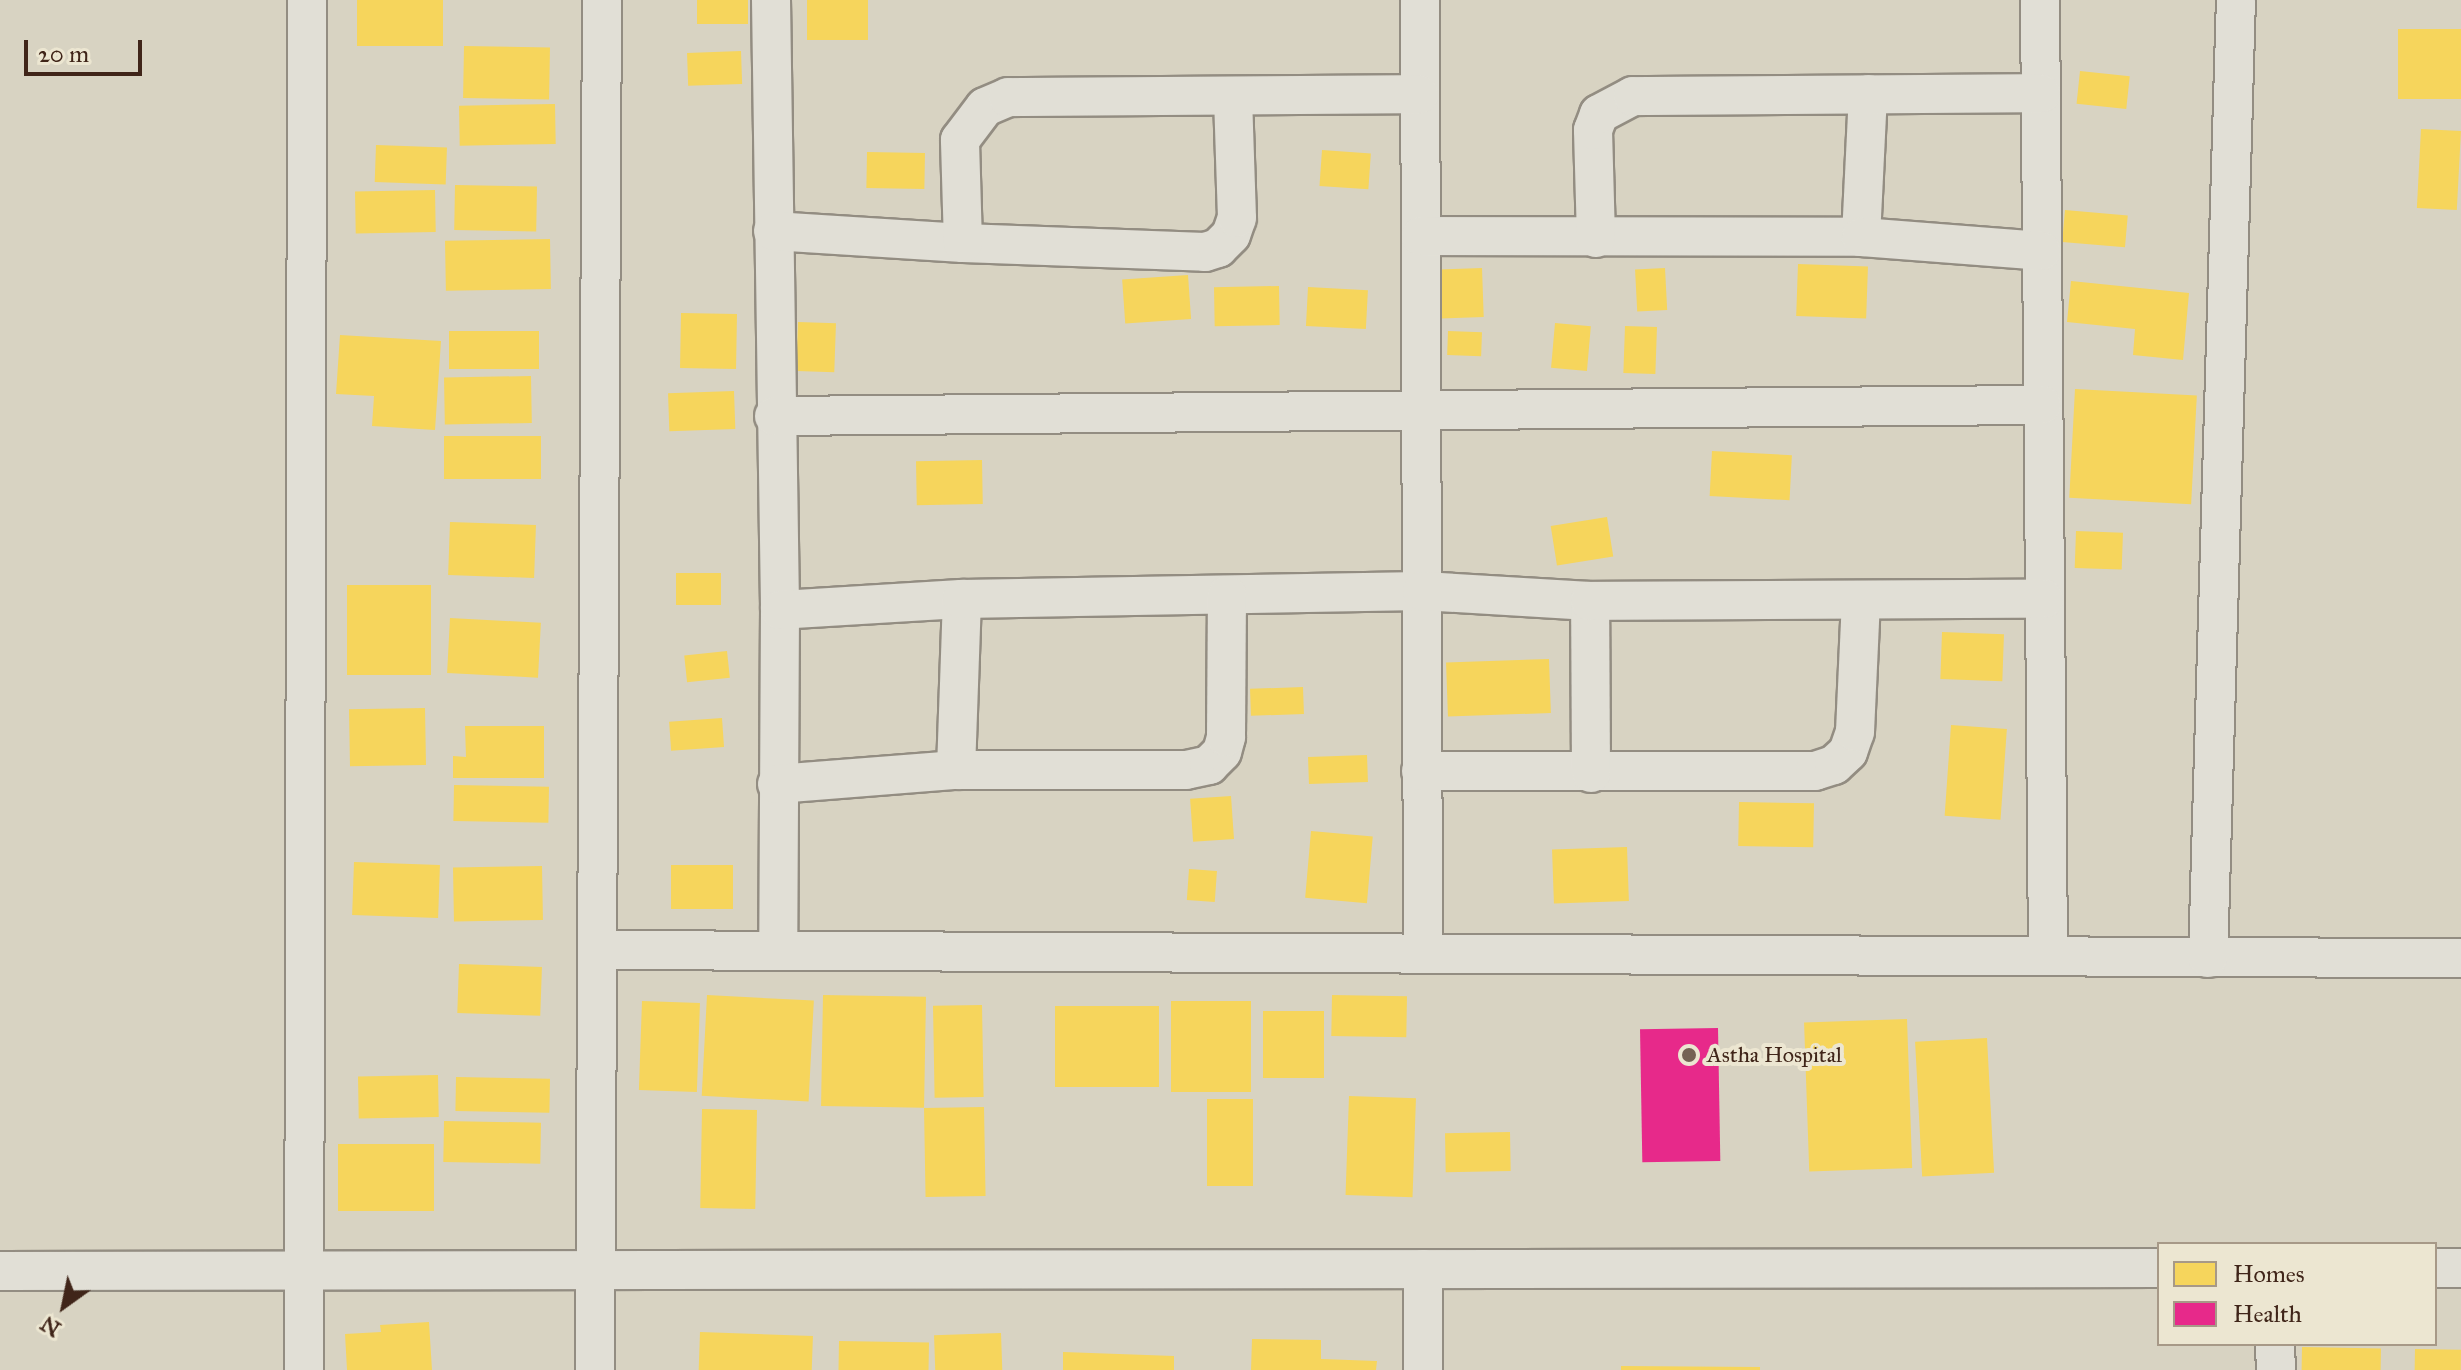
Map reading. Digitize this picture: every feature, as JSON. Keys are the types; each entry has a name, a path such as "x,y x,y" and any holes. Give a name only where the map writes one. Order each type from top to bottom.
{"street":[{"path":"304,1370 307,0"},
{"path":"595,1370 602,0"},
{"path":"771,0 774,416 780,610 778,950"},
{"path":"1420,0 1423,952"},
{"path":"2040,0 2048,955"},
{"path":"2208,958 2236,0"},
{"path":"1596,238 1593,130 1599,114 1633,96 2041,93"},
{"path":"963,243 960,140 985,107 1008,97 1419,94"},
{"path":"1861,237 1868,94"},
{"path":"773,231 963,243 1218,248 1231,235 1237,218 1233,97"},
{"path":"1421,236 1861,237 2041,251"},
{"path":"774,416 2042,405"},
{"path":"780,610 962,599 1422,591 1590,601 2044,599"},
{"path":"777,784 956,770 1186,770 1209,765 1222,752 1226,737 1227,595"},
{"path":"956,770 962,599"},
{"path":"1421,771 1815,771 1834,765 1848,752 1855,732 1861,600"},
{"path":"1590,601 1591,773"},
{"path":"597,950 2461,958"},
{"path":"0,1271 2157,1268"},
{"path":"2437,1268 2461,1268"},
{"path":"1423,1269 1423,1370"},
{"path":"2275,1346 2276,1370"}],"building: Homes":[{"path":"357,0 443,0 443,46 357,46"},
{"path":"697,0 748,0 748,24 697,24"},
{"path":"807,0 868,0 868,40 807,40"},
{"path":"2398,29 2461,29 2461,99 2398,99"},
{"path":"464,46 550,48 549,99 463,98"},
{"path":"741,51 742,84 688,86 687,53"},
{"path":"2080,71 2130,76 2126,109 2077,104"},
{"path":"555,104 556,144 460,146 459,106"},
{"path":"2421,129 2461,131 2457,210 2417,208"},
{"path":"376,145 447,147 446,184 375,182"},
{"path":"1322,150 1371,153 1368,189 1319,186"},
{"path":"867,152 925,153 924,189 866,188"},
{"path":"455,185 537,186 536,231 454,230"},
{"path":"435,190 436,232 356,233 355,191"},
{"path":"2065,210 2128,215 2125,247 2062,242"},
{"path":"550,239 551,289 446,291 445,241"},
{"path":"1798,264 1868,266 1866,318 1796,316"},
{"path":"1482,268 1484,317 1441,318 1439,270"},
{"path":"1665,268 1667,310 1637,312 1635,270"},
{"path":"1188,275 1191,319 1125,323 1122,280"},
{"path":"2071,281 2189,293 2183,360 2133,355 2135,329 2067,322"},
{"path":"1279,286 1280,325 1215,326 1214,287"},
{"path":"1308,287 1368,290 1366,329 1306,326"},
{"path":"681,313 737,314 736,369 680,368"},
{"path":"798,322 836,323 834,372 796,371"},
{"path":"1555,323 1591,326 1587,371 1551,368"},
{"path":"1625,326 1657,327 1655,374 1623,373"},
{"path":"449,331 539,331 539,369 449,369"},
{"path":"1448,331 1482,332 1481,356 1447,355"},
{"path":"340,335 441,341 435,430 372,426 374,396 336,394"},
{"path":"531,376 532,423 445,425 444,378"},
{"path":"2075,389 2197,395 2191,504 2069,498"},
{"path":"734,391 735,429 669,431 668,393"},
{"path":"444,436 541,436 541,479 444,479"},
{"path":"1712,451 1792,455 1790,500 1710,496"},
{"path":"982,460 983,504 917,505 916,461"},
{"path":"1607,517 1613,557 1557,565 1551,526"},
{"path":"450,522 536,525 534,578 448,575"},
{"path":"2076,531 2123,533 2122,570 2075,568"},
{"path":"676,573 721,573 721,605 676,605"},
{"path":"347,585 431,585 431,675 347,675"},
{"path":"450,618 541,623 538,678 447,673"},
{"path":"1942,632 2004,634 2002,681 1940,679"},
{"path":"727,651 730,678 687,682 684,655"},
{"path":"1549,659 1551,713 1448,717 1446,663"},
{"path":"1303,687 1304,714 1251,716 1250,689"},
{"path":"425,708 426,765 350,766 349,709"},
{"path":"722,718 724,747 671,751 669,722"},
{"path":"1951,725 2007,729 2001,820 1945,816"},
{"path":"465,726 544,726 544,778 453,778 453,756 466,757"},
{"path":"1367,755 1368,782 1309,784 1308,757"},
{"path":"454,785 549,787 548,823 453,821"},
{"path":"1231,796 1234,839 1193,842 1190,799"},
{"path":"1739,802 1814,803 1813,847 1738,846"},
{"path":"1311,831 1373,836 1367,903 1305,898"},
{"path":"1627,847 1629,901 1554,904 1552,850"},
{"path":"354,862 440,865 438,918 352,915"},
{"path":"671,865 733,865 733,909 671,909"},
{"path":"542,866 543,920 454,922 453,868"},
{"path":"1189,869 1217,871 1215,902 1187,900"},
{"path":"459,964 542,967 540,1016 457,1013"},
{"path":"707,995 814,1001 809,1101 702,1096"},
{"path":"823,995 926,997 924,1108 821,1106"},
{"path":"1332,995 1407,996 1406,1037 1331,1036"},
{"path":"642,1001 700,1003 697,1092 639,1090"},
{"path":"1171,1001 1251,1001 1251,1092 1171,1092"},
{"path":"982,1005 984,1097 935,1098 933,1006"},
{"path":"1055,1006 1159,1006 1159,1087 1055,1087"},
{"path":"1263,1011 1324,1011 1324,1078 1263,1078"},
{"path":"1907,1019 1912,1168 1809,1172 1804,1023"},
{"path":"1987,1038 1994,1173 1922,1177 1915,1042"},
{"path":"438,1075 439,1117 359,1118 358,1076"},
{"path":"456,1077 550,1079 549,1113 455,1111"},
{"path":"1349,1096 1416,1098 1413,1197 1346,1195"},
{"path":"1207,1099 1253,1099 1253,1186 1207,1186"},
{"path":"984,1107 986,1196 926,1197 924,1108"},
{"path":"702,1109 757,1110 755,1209 700,1208"},
{"path":"444,1121 541,1123 540,1164 443,1162"},
{"path":"1510,1132 1511,1171 1446,1172 1445,1133"},
{"path":"338,1144 434,1144 434,1211 338,1211"},
{"path":"429,1322 432,1370 347,1370 345,1334 381,1332 380,1325"},
{"path":"700,1332 813,1336 812,1370 699,1370"},
{"path":"1001,1333 1002,1370 935,1370 934,1335"},
{"path":"1252,1339 1321,1340 1321,1359 1377,1361 1376,1370 1251,1370"},
{"path":"839,1341 929,1343 929,1370 838,1370"},
{"path":"2302,1347 2381,1348 2381,1370 2302,1370"},
{"path":"2415,1349 2461,1350 2461,1370 2415,1370"},
{"path":"1063,1352 1174,1356 1174,1370 1063,1370"},
{"path":"1621,1366 1760,1367 1760,1370 1621,1370"}],"building: Health":[{"path":"1718,1028 1720,1161 1642,1162 1640,1029"}],"place":[{"name":"Astha Hospital","path":"1689,1055"}]}
